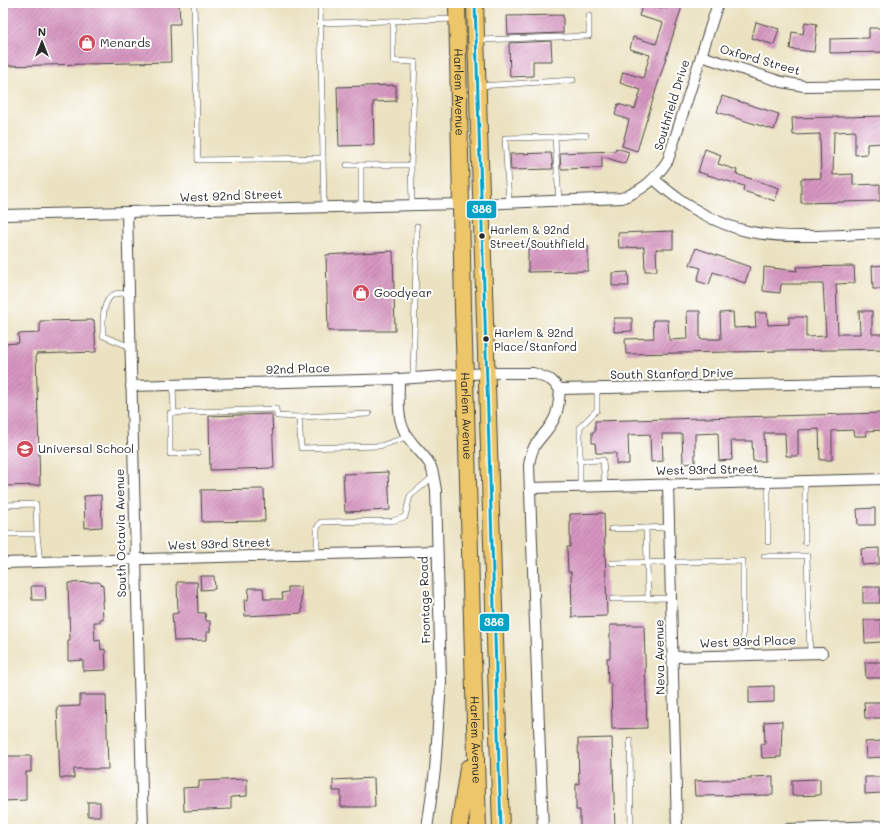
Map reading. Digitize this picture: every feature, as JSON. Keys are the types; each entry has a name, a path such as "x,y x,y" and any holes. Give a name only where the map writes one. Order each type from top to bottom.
{"main road":[{"name":"Harlem Avenue","path":"457,3 465,375 478,829"},
{"name":"Harlem Avenue","path":"475,3 501,829"},
{"path":"459,829 475,723"}],"street":[{"name":"Southfield Drive","path":"481,204 559,202 622,198 640,191 654,179 668,160 718,3"},
{"name":"Oxford Street","path":"701,56 797,85 885,85"},
{"path":"654,179 666,190 713,219 750,232 777,235 885,233"},
{"name":"West 92nd Street","path":"3,215 461,204"},
{"name":"South Octavia Avenue","path":"127,212 143,829"},
{"path":"465,375 486,373 538,374 551,380 560,389 555,417 551,425 534,444 530,454 530,488 544,829"},
{"name":"92nd Place","path":"131,386 399,379 465,375"},
{"name":"Frontage Road","path":"399,379 400,417 407,437 429,464 434,476 440,709 435,770 427,829"},
{"name":"South Stanford Drive","path":"560,389 885,382"},
{"name":"West 93rd Street","path":"530,488 885,479"},
{"name":"Neva Avenue","path":"668,484 674,657 677,828"},
{"name":"West 93rd Street","path":"3,563 436,551"},
{"name":"West 93rd Place","path":"674,657 822,653"},
{"path":"787,829 885,826"}],"lane":[{"path":"194,3 198,160 323,158"},
{"path":"320,3 324,207"},
{"path":"476,40 589,36 589,16"},
{"path":"320,23 457,19"},
{"path":"393,21 393,62 415,62 411,165 412,205"},
{"path":"478,86 573,80"},
{"path":"509,203 505,138 586,135"},
{"path":"555,137 559,202"},
{"path":"347,165 411,165"},
{"path":"361,165 361,206"},
{"path":"413,378 417,226"},
{"path":"128,293 115,294 110,297 103,312 103,336 131,347"},
{"path":"172,385 174,413"},
{"path":"580,487 580,427 597,410 597,388"},
{"path":"197,453 170,454 170,413 276,409 277,416 299,417 369,414"},
{"path":"299,417 301,448 380,446 407,437"},
{"path":"579,461 603,460 605,486"},
{"path":"317,554 317,528 321,522 392,521 405,517 410,496 434,476"},
{"path":"805,481 805,542"},
{"path":"768,482 768,542"},
{"path":"3,505 36,504 40,562"},
{"path":"611,529 670,527"},
{"path":"646,528 648,598"},
{"path":"3,534 37,534"},
{"path":"764,556 807,556 810,654"},
{"path":"612,562 743,561 743,655"},
{"path":"612,599 672,598"},
{"path":"630,740 631,828 677,828"}],"building":[{"name":"Menards","path":"3,3 179,3 180,24 170,24 171,62 3,66"},
{"path":"643,3 667,9 668,3 683,3 637,151 622,146 629,120 615,115 618,104 635,109 641,90 620,83 623,72 643,78 650,55 630,49 633,37 656,44 663,23 639,16"},
{"path":"563,15 563,33 508,35 507,16"},
{"path":"756,22 779,29 774,45 752,38"},
{"path":"805,22 817,24 814,52 790,49 792,32 803,34"},
{"path":"869,28 885,28 885,52 830,53 830,39 869,38"},
{"path":"551,41 552,61 533,61 533,76 510,77 509,43"},
{"path":"396,85 396,101 373,102 374,145 339,146 337,87"},
{"path":"722,96 779,114 774,130 717,112"},
{"path":"885,116 885,143 867,144 867,154 855,155 855,131 834,132 833,175 853,174 853,185 880,184 880,201 801,203 801,179 821,178 820,134 793,135 792,118"},
{"path":"616,148 629,152 625,164 602,156 602,168 561,169 560,153 615,151"},
{"path":"705,149 721,155 718,164 737,170 736,174 779,188 775,201 743,191 744,186 698,172"},
{"path":"551,153 553,169 511,170 510,154"},
{"path":"673,231 673,249 656,249 657,271 645,271 644,247 619,248 618,233"},
{"path":"588,246 588,271 528,272 528,248"},
{"path":"696,248 750,267 745,283 713,272 709,285 697,281 701,268 690,265"},
{"name":"Goodyear","path":"393,251 395,331 328,331 326,255"},
{"path":"885,265 885,289 873,289 872,266"},
{"path":"854,266 855,283 836,284 838,334 860,334 859,311 872,311 872,334 885,334 885,349 626,354 625,339 654,338 653,320 668,320 669,340 688,339 687,311 700,311 700,339 721,339 720,313 733,312 734,328 756,327 755,313 767,313 768,325 789,324 789,317 806,317 806,337 826,336 823,284 781,284 780,293 763,291 764,267 797,271 796,267"},
{"path":"628,272 629,286 612,286 612,273"},
{"path":"614,318 632,318 632,331 614,332"},
{"path":"94,320 96,352 36,354 40,485 3,486 3,344 19,343 18,334 40,333 40,321"},
{"path":"883,413 884,430 866,431 867,436 854,436 853,430 832,431 832,460 820,460 819,429 798,430 798,456 786,456 785,433 764,433 765,461 753,461 752,441 731,441 732,460 719,461 718,433 695,434 695,463 683,464 682,434 662,434 663,461 651,462 650,434 628,435 629,464 616,464 616,453 596,453 595,443 592,443 592,432 595,432 595,421"},
{"path":"272,414 274,468 210,470 209,416"},
{"path":"388,472 390,510 345,512 343,474"},
{"path":"264,489 265,521 202,522 201,490"},
{"path":"101,495 102,527 85,528 84,496"},
{"path":"875,508 875,525 858,525 857,509"},
{"path":"604,513 607,616 572,617 571,572 568,572 567,547 570,547 570,514"},
{"path":"879,548 879,564 862,565 861,549"},
{"path":"200,576 214,576 215,589 201,590"},
{"path":"99,582 103,586 103,619 100,619 100,622 94,622 95,641 100,640 101,650 105,649 106,670 83,671 83,660 68,661 68,641 70,641 68,583"},
{"path":"177,582 197,582 198,613 205,613 206,621 210,621 210,632 207,632 207,640 174,641 172,614 178,613"},
{"path":"31,586 45,586 46,600 32,600"},
{"path":"288,587 301,587 302,613 245,616 244,600 248,600 249,588 263,588 264,599 283,599 282,593 288,592"},
{"path":"863,587 880,587 880,603 863,603"},
{"path":"864,620 881,620 882,642 865,643"},
{"path":"610,625 644,625 647,728 612,729 611,684 608,684 607,658 610,658"},
{"path":"865,662 882,662 883,678 866,678"},
{"path":"774,686 774,702 749,703 749,687"},
{"path":"80,695 106,695 108,769 74,769 74,778 60,778 57,707 80,706"},
{"path":"864,702 882,702 882,718 865,718"},
{"path":"782,721 781,757 762,758 761,744 765,744 764,722"},
{"path":"612,738 615,829 580,829 580,810 576,810 576,784 579,784 578,739"},
{"path":"882,741 883,757 866,758 865,742"},
{"path":"5,756 31,756 31,772 26,772 26,800 3,801"},
{"path":"773,776 773,795 695,796 694,781 751,779 751,777"},
{"path":"865,777 882,777 882,793 865,794"},
{"path":"374,778 375,807 341,807 341,791 333,791 333,780"},
{"path":"247,779 247,796 231,797 231,809 184,811 183,788 199,787 199,781"},
{"path":"820,779 820,795 792,796 792,780"},
{"path":"88,802 100,802 100,816 88,816"}],"transit line":[{"name":"386","path":"475,3 501,829"}],"place":[{"name":"Menards","path":"87,43"},
{"name":"Harlem & 92nd Street/Southfield","path":"482,236"},
{"name":"Goodyear","path":"361,293"},
{"name":"Harlem & 92nd Place/Stanford","path":"486,339"},
{"name":"Universal School","path":"25,449"}]}
